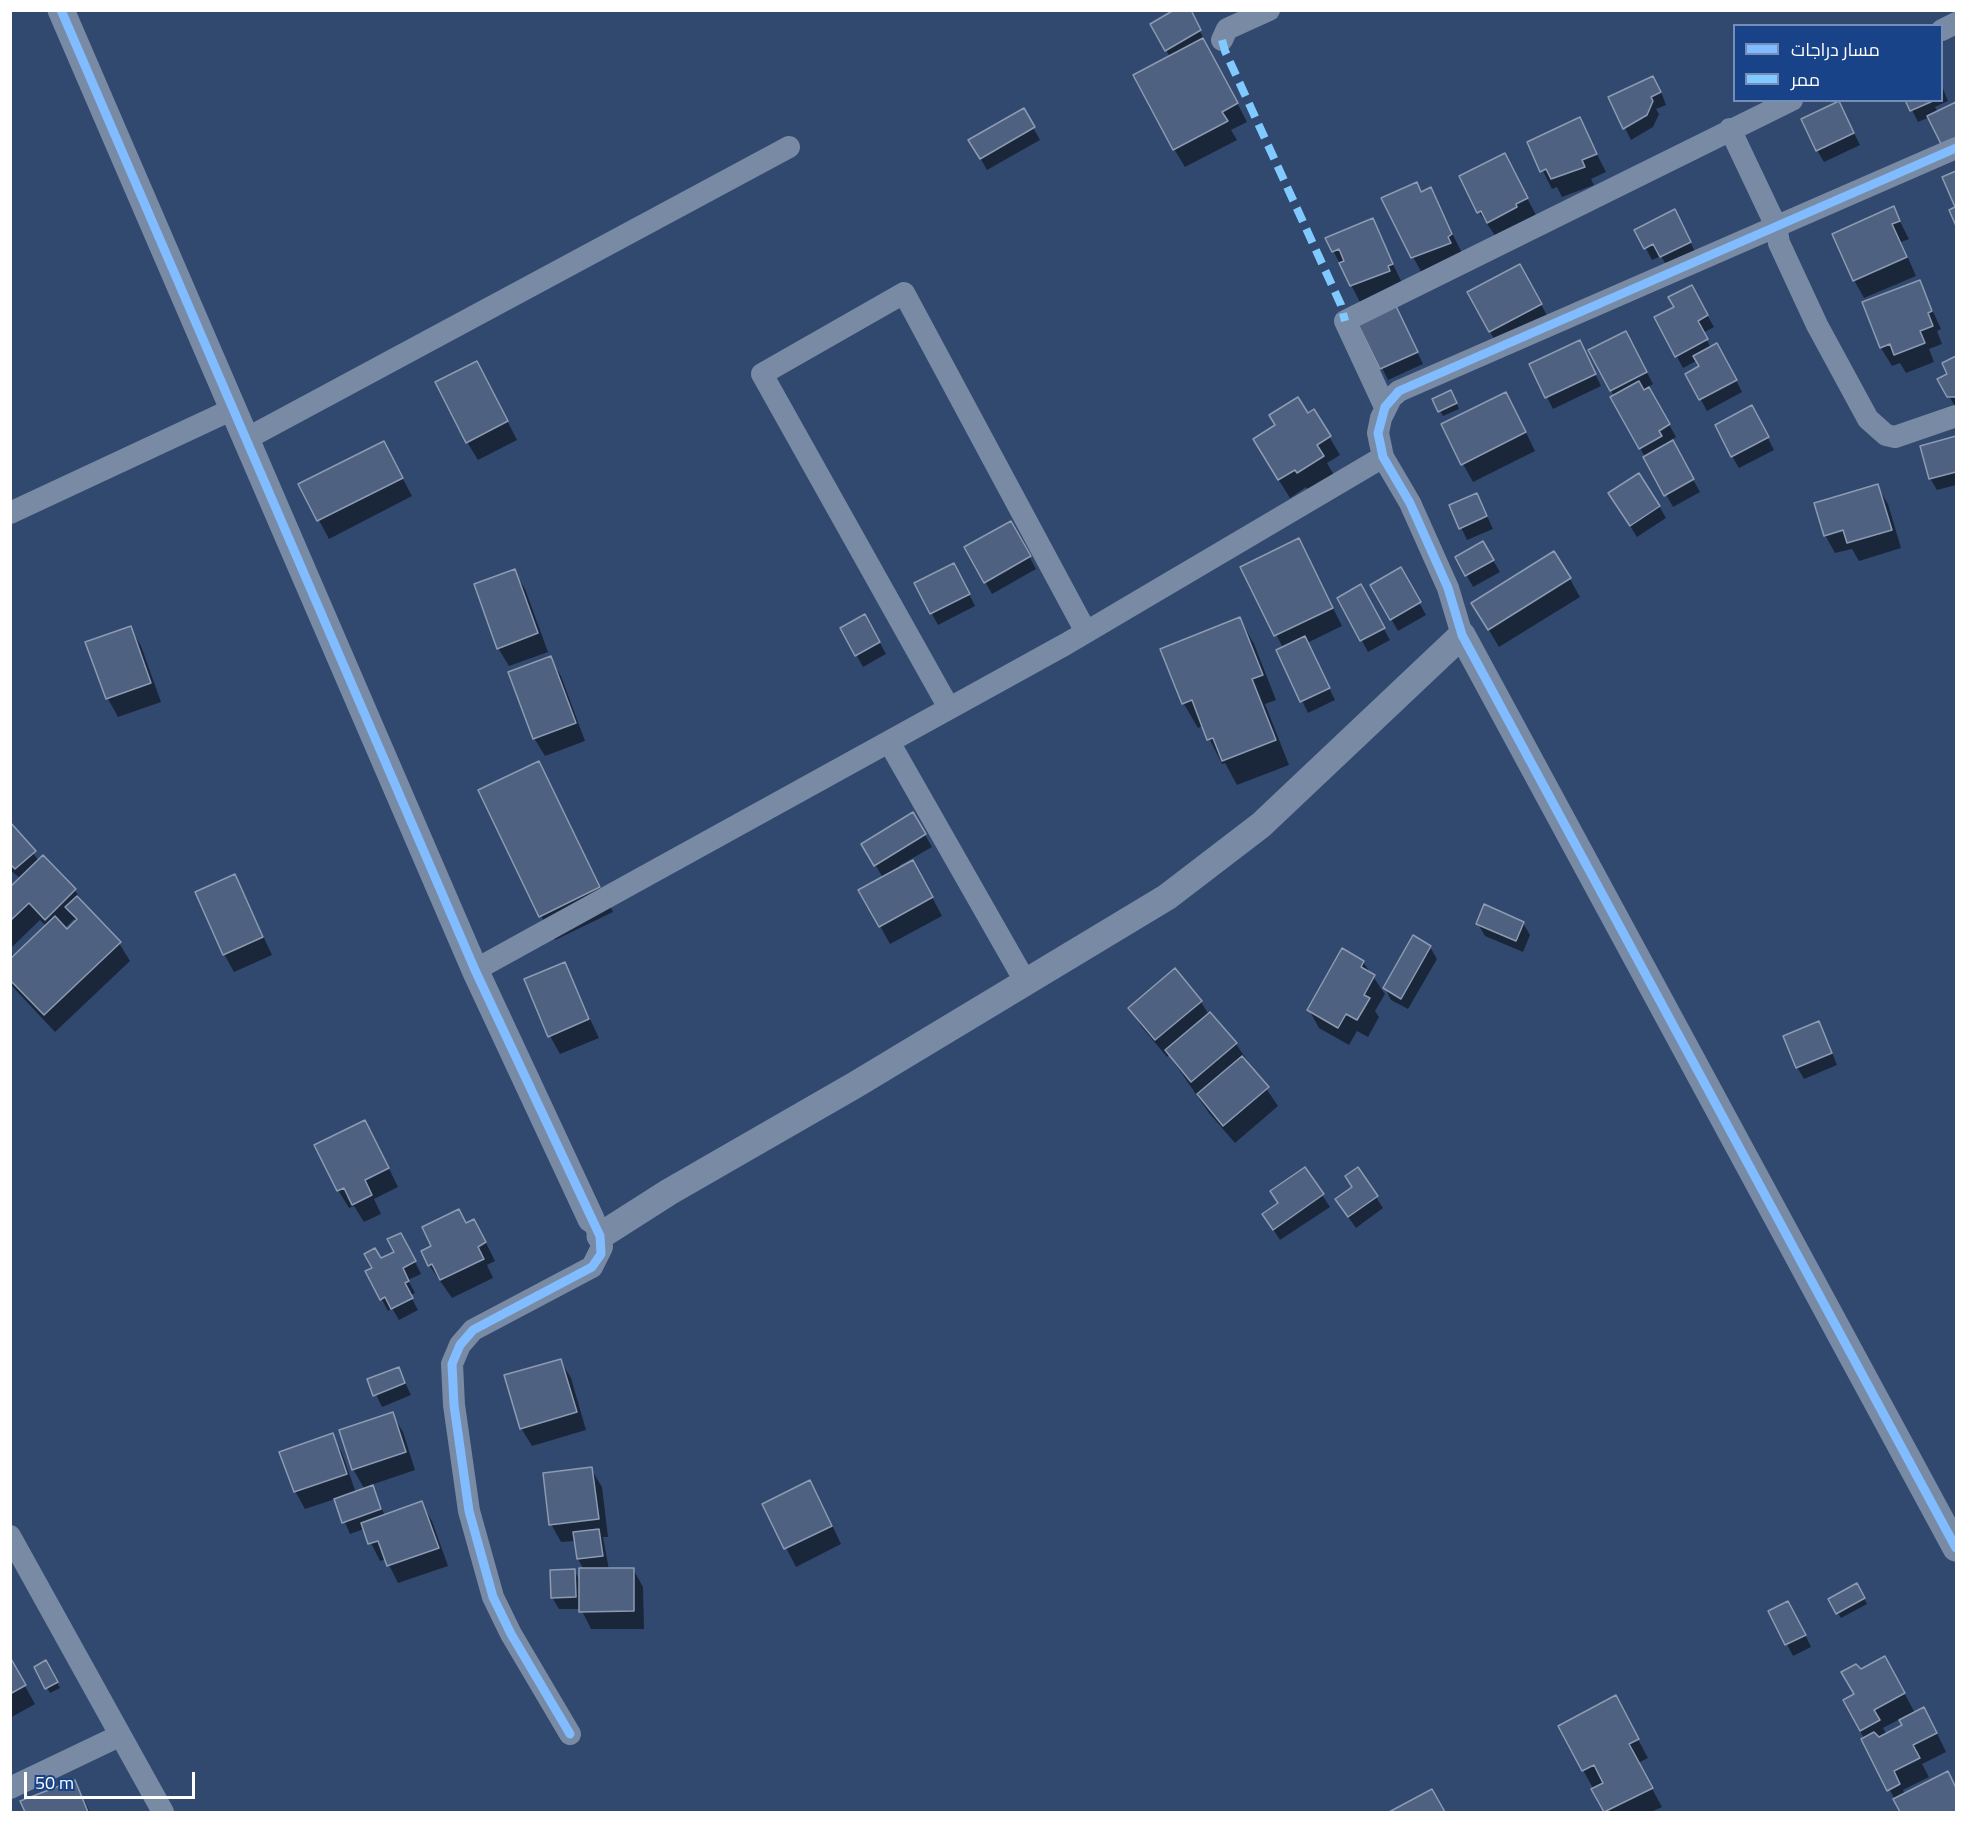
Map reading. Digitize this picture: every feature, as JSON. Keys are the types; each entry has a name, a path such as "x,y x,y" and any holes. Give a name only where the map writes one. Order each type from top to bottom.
{"street":[{"path":"61,10 475,970 595,1228 601,1254 592,1267 473,1330 460,1345 452,1364 454,1405 469,1510 493,1597 511,1634 570,1734"},
{"path":"1222,40 1227,29 1269,10"},
{"path":"1385,407 1345,321 1788,102"},
{"path":"1730,129 1776,226 1779,243 1817,325 1868,419 1876,429 1895,437 1956,416"},
{"path":"246,439 789,147"},
{"path":"1956,148 1399,391 1385,407 1378,433 1383,457 1410,503 1448,588 1462,635 1956,1548"},
{"path":"950,708 762,374 904,294 1086,632"},
{"path":"10,513 233,409"},
{"path":"475,970 1086,632 1383,457"},
{"path":"595,1228 669,1192 855,1085 1024,981 1167,897 1261,825 1462,635"},
{"path":"889,742 1024,981"},
{"path":"10,1536 163,1812"},
{"path":"10,1788 119,1736"}],"building":[{"path":"1174,10 1191,10 1201,30 1165,51 1150,24"},
{"path":"1203,38 1238,103 1222,112 1228,121 1173,150 1133,75"},
{"path":"1653,76 1661,92 1651,97 1653,101 1647,115 1623,129 1608,97"},
{"path":"1839,102 1854,133 1816,151 1801,119"},
{"path":"1906,102 1931,102 1910,111"},
{"path":"1956,102 1956,139 1942,146 1927,116"},
{"path":"1024,108 1035,127 980,159 968,140"},
{"path":"1580,117 1597,154 1582,160 1585,167 1551,179 1546,169 1540,172 1527,142"},
{"path":"1505,153 1528,198 1516,204 1517,207 1487,223 1481,211 1477,213 1459,176"},
{"path":"1956,171 1956,226 1949,210 1955,207 1942,177"},
{"path":"1417,182 1421,192 1431,187 1452,234 1448,237 1451,243 1411,258 1381,198"},
{"path":"1894,206 1900,221 1892,224 1907,257 1853,281 1832,234"},
{"path":"1675,209 1691,242 1660,257 1653,244 1644,249 1634,230"},
{"path":"1373,218 1393,264 1388,266 1390,271 1350,286 1339,263 1344,261 1339,249 1332,252 1325,238"},
{"path":"1520,264 1542,304 1489,332 1467,292"},
{"path":"1920,280 1932,311 1928,313 1933,326 1920,331 1925,343 1894,355 1890,344 1880,348 1862,302"},
{"path":"1692,285 1708,315 1698,321 1708,339 1675,357 1654,317 1674,307 1668,297"},
{"path":"1395,304 1418,352 1380,369 1357,322"},
{"path":"1626,331 1647,372 1610,391 1588,350"},
{"path":"1580,340 1596,374 1545,398 1529,364"},
{"path":"1717,343 1737,380 1699,400 1685,374 1699,366 1693,356"},
{"path":"1956,356 1956,397 1947,397 1937,379 1947,374 1942,363"},
{"path":"477,361 508,421 466,443 435,382"},
{"path":"1639,381 1644,390 1649,387 1670,424 1659,431 1662,436 1639,449 1610,397"},
{"path":"1451,390 1457,403 1438,412 1432,399"},
{"path":"1506,392 1526,432 1461,465 1441,424"},
{"path":"1298,397 1308,413 1314,409 1331,436 1317,445 1324,456 1297,473 1295,470 1278,480 1253,439 1275,425 1269,415"},
{"path":"1752,405 1769,437 1731,457 1715,425"},
{"path":"1956,436 1956,472 1929,479 1920,446"},
{"path":"1673,440 1694,479 1664,496 1643,457"},
{"path":"384,441 403,478 317,521 298,484"},
{"path":"1639,473 1660,506 1630,526 1608,493"},
{"path":"1878,484 1892,530 1847,543 1843,530 1824,536 1814,503"},
{"path":"1477,493 1487,516 1459,529 1449,505"},
{"path":"1011,521 1031,556 984,583 964,547"},
{"path":"1299,538 1333,608 1274,636 1240,567"},
{"path":"1483,541 1494,560 1465,576 1455,557"},
{"path":"1554,551 1571,578 1488,630 1471,603"},
{"path":"954,563 970,594 930,614 914,583"},
{"path":"1401,567 1421,602 1390,620 1370,585"},
{"path":"515,569 538,633 497,649 474,584"},
{"path":"1361,584 1385,628 1360,641 1337,598"},
{"path":"865,614 880,642 855,656 840,628"},
{"path":"1240,617 1263,675 1252,679 1276,740 1222,761 1213,738 1207,740 1192,700 1182,704 1160,649"},
{"path":"131,626 151,683 106,699 85,642"},
{"path":"1305,636 1330,688 1300,702 1276,650"},
{"path":"551,656 576,723 533,739 508,672"},
{"path":"539,761 600,887 539,917 478,790"},
{"path":"913,812 926,834 874,866 861,844"},
{"path":"10,822 36,851 15,869 10,864"},
{"path":"43,855 76,889 45,920 29,903 10,921 10,887"},
{"path":"913,860 933,897 879,927 858,890"},
{"path":"235,874 263,937 223,955 195,892"},
{"path":"77,896 121,942 44,1015 10,980 10,959 55,916 67,929 77,919 65,907"},
{"path":"1484,904 1524,922 1516,941 1476,924"},
{"path":"1413,935 1431,946 1401,999 1383,988"},
{"path":"1342,948 1364,961 1361,967 1375,975 1364,995 1370,998 1357,1020 1346,1014 1338,1028 1307,1010"},
{"path":"565,962 589,1019 548,1037 524,979"},
{"path":"1175,968 1202,1001 1155,1040 1128,1008"},
{"path":"1210,1012 1237,1043 1191,1082 1165,1050"},
{"path":"1819,1021 1832,1053 1796,1068 1783,1036"},
{"path":"1242,1056 1269,1087 1223,1126 1197,1094"},
{"path":"365,1120 389,1168 365,1180 372,1195 352,1205 344,1188 337,1191 314,1145"},
{"path":"1305,1167 1324,1194 1273,1230 1262,1214 1278,1203 1270,1191"},
{"path":"1358,1167 1378,1196 1348,1217 1335,1199 1352,1187 1345,1176"},
{"path":"459,1209 466,1223 474,1219 486,1242 478,1247 484,1259 440,1280 432,1264 428,1266 421,1251 431,1246 422,1227"},
{"path":"401,1233 416,1261 403,1268 409,1281 405,1283 413,1298 391,1309 385,1297 380,1300 365,1271 372,1268 364,1254 375,1248 381,1258 394,1252 387,1239"},
{"path":"561,1359 577,1412 520,1429 504,1375"},
{"path":"399,1367 405,1383 373,1396 367,1379"},
{"path":"393,1412 406,1452 352,1470 339,1430"},
{"path":"333,1433 347,1474 294,1492 279,1452"},
{"path":"592,1467 599,1519 549,1525 543,1473"},
{"path":"810,1480 832,1526 784,1549 762,1504"},
{"path":"373,1485 381,1509 342,1523 334,1499"},
{"path":"422,1501 439,1548 387,1566 378,1541 368,1544 361,1523"},
{"path":"599,1529 603,1556 577,1559 573,1532"},
{"path":"579,1568 634,1568 634,1611 579,1612"},
{"path":"575,1569 576,1597 551,1598 550,1570"},
{"path":"1857,1583 1865,1598 1836,1614 1828,1599"},
{"path":"1788,1601 1806,1635 1785,1645 1768,1611"},
{"path":"1885,1656 1905,1693 1874,1710 1880,1720 1860,1731 1843,1700 1854,1694 1841,1672 1856,1664 1861,1669"},
{"path":"10,1657 26,1685 10,1694"},
{"path":"46,1660 58,1682 45,1689 34,1667"},
{"path":"1616,1695 1639,1739 1629,1744 1653,1788 1604,1812 1591,1789 1603,1783 1594,1765 1582,1771 1558,1726"},
{"path":"1924,1707 1937,1733 1913,1745 1920,1758 1894,1771 1900,1784 1887,1791 1861,1739 1874,1732 1879,1737 1902,1725 1899,1720"},
{"path":"1948,1771 1956,1788 1956,1812 1900,1812 1893,1799"},
{"path":"75,1780 88,1812 25,1812 20,1801"},
{"path":"1432,1789 1445,1812 1389,1812"}],"marked path":[{"path":"1222,40 1341,305 1345,321"}],"cycle path":[{"path":"61,10 475,970 600,1236 601,1254 592,1267 473,1330 460,1345 452,1364 454,1405 469,1511 493,1597 511,1634 570,1734"},
{"path":"1956,148 1399,391 1385,407 1378,433 1383,457 1410,503 1448,588 1462,635 1956,1548"}]}
